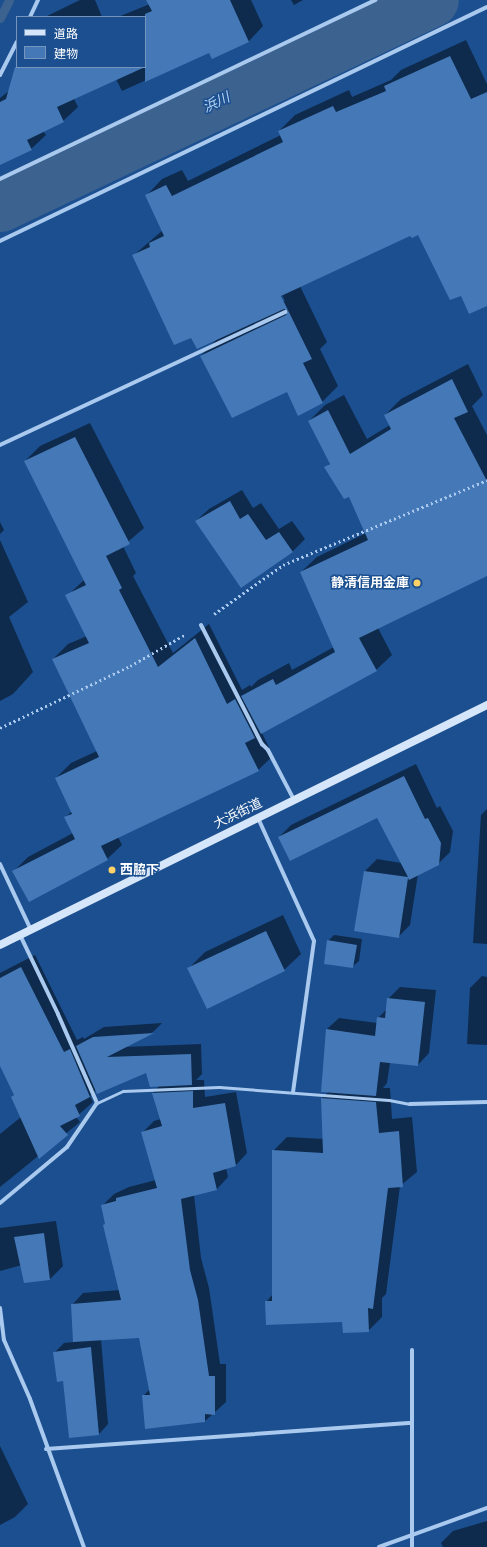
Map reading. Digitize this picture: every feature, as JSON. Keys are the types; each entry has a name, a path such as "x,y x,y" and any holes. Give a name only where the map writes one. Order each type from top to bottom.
{"street":[{"path":"30,16 38,0"},
{"path":"0,179 375,0"},
{"path":"0,241 487,7"},
{"path":"0,75 16,44"},
{"path":"0,445 285,312"},
{"path":"201,625 262,744 268,750 294,800"},
{"name":"大浜街道","path":"0,945 487,705"},
{"path":"258,818 314,941 294,1092"},
{"path":"0,864 31,930"},
{"path":"0,1203 67,1147 97,1104 58,1014 20,935"},
{"path":"410,1104 487,1102"},
{"path":"0,1308 2,1341 30,1399 46,1449 84,1547"},
{"path":"412,1350 412,1547"},
{"path":"46,1449 412,1423"},
{"path":"379,1547 487,1508"}],"lane":[{"path":"97,1104 123,1091 219,1087 389,1100 410,1104"}],"path":[{"path":"0,728 130,666 201,625 283,565 487,480"}],"building":[{"path":"146,0 230,0 249,42 212,59 209,53 145,82 145,14 152,11"},
{"path":"450,56 471,99 487,92 487,306 469,314 461,296 450,300 418,235 412,238 410,236 281,296 312,359 303,363 323,403 298,416 287,392 232,418 200,356 286,315 288,311 284,309 197,349 191,338 174,345 132,255 150,247 149,243 164,236 145,195 166,185 172,196 283,142 278,131 333,106 336,112 386,91 384,86"},
{"path":"15,67 143,68 57,107 64,122 27,140 32,150 0,165 0,102 6,99"},
{"path":"452,379 468,412 454,418 487,481 487,576 359,638 377,671 261,734 241,696 273,679 276,685 335,652 300,572 368,540 349,497 344,499 324,467 330,464 308,421 328,410 350,454 391,429 384,415"},
{"path":"75,437 130,544 106,556 122,588 119,590 158,667 195,638 227,704 235,699 255,738 245,743 259,771 101,846 108,860 29,902 12,871 75,839 64,817 72,814 55,778 99,757 52,659 89,643 65,595 86,585 24,461"},
{"path":"230,501 240,519 248,514 266,540 279,532 293,552 241,588 195,521"},
{"path":"404,776 425,819 428,818 441,843 439,865 409,880 408,878 399,938 354,931 364,871 408,877 377,818 290,861 278,837"},
{"path":"266,931 285,971 207,1009 187,968"},
{"path":"327,940 357,945 353,968 324,964"},
{"path":"21,967 64,1052 70,1049 90,1097 75,1105 80,1116 60,1126 68,1135 39,1159 11,1097 14,1095 0,1066 0,978"},
{"path":"387,998 425,1002 418,1066 380,1062 376,1096 321,1092 326,1029 375,1036 377,1017 385,1018"},
{"path":"154,1033 107,1057 191,1054 192,1085 150,1087 146,1073 97,1094 76,1046 93,1037"},
{"path":"193,1091 193,1108 225,1103 236,1166 213,1173 217,1190 181,1199 190,1270 198,1300 209,1376 215,1376 215,1415 205,1414 205,1422 145,1429 142,1395 150,1395 139,1338 73,1342 71,1304 121,1300 103,1225 105,1224 101,1205 116,1201 116,1198 157,1188 141,1132 162,1126 152,1093"},
{"path":"321,1098 376,1102 379,1133 399,1131 403,1187 388,1188 373,1309 368,1308 369,1332 343,1333 342,1322 266,1325 265,1301 272,1301 272,1150 323,1153"},
{"path":"44,1233 50,1280 24,1283 14,1237"},
{"path":"91,1347 99,1435 69,1438 63,1381 57,1382 53,1352"}],"waterway":[{"path":"0,18 9,0"},
{"name":"浜川","path":"0,205 432,0"}],"place":[{"name":"静清信用金庫","path":"417,583"},
{"name":"西脇下","path":"112,870"}]}
